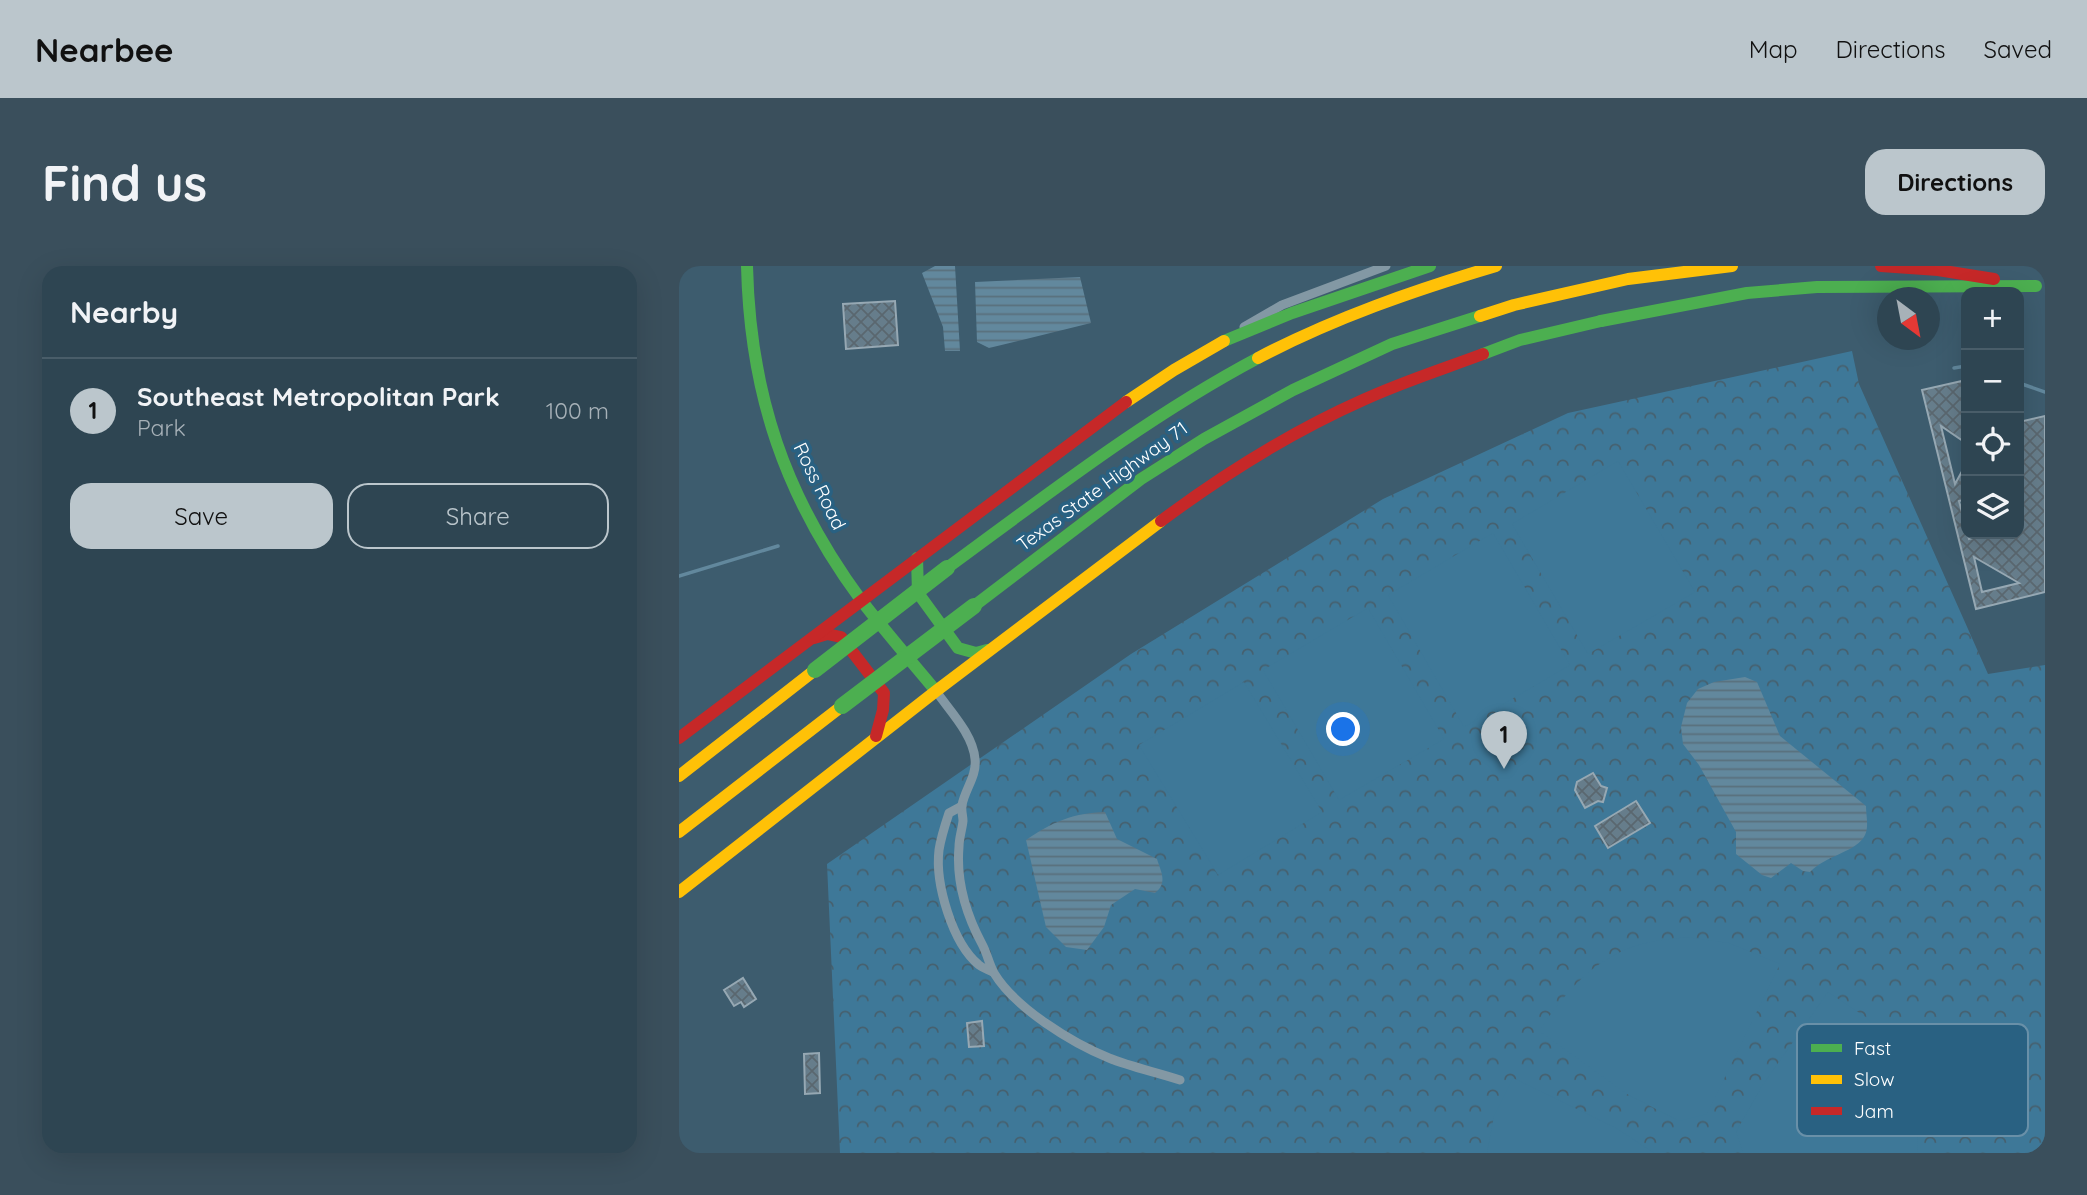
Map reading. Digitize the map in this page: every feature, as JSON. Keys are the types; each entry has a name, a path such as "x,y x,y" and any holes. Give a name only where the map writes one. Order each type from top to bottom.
{"main road":[{"name":"Ross Road","path":"747,266 750,331 757,379 769,427 788,473 813,524 862,600 936,691"},
{"path":"679,738 1123,404 1174,370 1224,341 1291,313 1430,266"},
{"name":"Texas State Highway 71","path":"679,776 947,568 1120,441 1195,393 1255,359 1341,320 1496,266"},
{"name":"Texas State Highway 71","path":"679,832 1141,479 1193,446 1293,390 1392,344 1514,305 1628,279 1732,266"},
{"path":"1881,266 1938,270 2040,287"},
{"path":"679,892 876,737 1205,488 1293,435 1364,399 1520,341 1601,321 1747,293 1817,287 2040,287"},
{"path":"917,558 918,593 958,648 976,653 991,649"},
{"path":"810,639 827,634 841,637 884,694 876,737"}],"street":[{"path":"1224,341 1282,305 1386,266"},
{"path":"936,691 964,731 975,760 971,783 962,806 963,822 959,847 961,891 993,972 1029,1010 1077,1042 1109,1058 1180,1080"},
{"path":"962,806 949,813 942,833 939,860 944,897 954,929 963,944 980,967 993,972"},
{"path":"944,897 955,896 961,891"}],"green space":[{"path":"1852,351 1859,384 1988,674 2045,665 2045,1153 840,1153 827,864 1131,654 1383,499 1568,413"},
{"path":"1618,461 1695,592 1588,654 1512,524"},
{"path":"1493,533 1570,665 1464,727 1388,595"},
{"path":"1368,608 1444,739 1339,800 1263,670"},
{"path":"1244,682 1322,812 1218,875 1139,745"},
{"path":"1686,937 1729,943 1780,964 1707,1114 1679,1121 1627,1094 1539,1031 1571,990 1610,958 1642,944"},
{"path":"1828,992 1867,1018 1872,1024 1806,1024"},
{"path":"1797,1036 1797,1136 1918,1136 1917,1153 1743,1153 1736,1132 1762,1086"},
{"path":"1513,1078 1616,1128 1654,1153 1487,1153 1494,1116"}],"shaded area":[{"path":"935,266 955,266 960,351 945,351 943,327 922,273"},
{"path":"1080,277 1091,323 989,348 977,342 975,282"},
{"path":"1745,677 1757,682 1780,736 1866,806 1867,828 1861,841 1824,861 1810,872 1791,863 1771,878 1762,875 1736,854 1736,832 1699,765 1683,744 1681,727 1687,703 1698,689 1714,682"},
{"path":"1105,812 1117,839 1157,859 1162,877 1161,885 1155,893 1135,889 1111,905 1104,927 1087,950 1066,947 1046,927 1026,840 1063,820 1083,814"}],"building":[{"path":"895,301 898,345 846,349 843,304"},
{"path":"1961,381 1961,440 1941,426 1955,484 1961,473 1961,539 2024,539 2024,421 2045,416 2045,592 1976,609 1922,390","holes":["1974,557 2019,583 1982,592"]},
{"path":"1593,773 1601,786 1607,788 1603,802 1598,801 1585,808 1575,790 1577,782"},
{"path":"1636,801 1650,823 1608,848 1595,826"},
{"path":"743,978 756,999 744,1007 741,1002 734,1006 724,990"},
{"path":"982,1021 984,1046 969,1047 967,1023"},
{"path":"819,1053 820,1093 805,1094 804,1054"}],"waterway":[{"path":"1954,368 1961,367"},
{"path":"2024,385 2045,392"},
{"path":"679,576 778,546"}],"traffic: fast":[{"path":"747,266 755,358 764,401 792,483 834,561 861,600 936,691"},
{"path":"1224,341 1292,313 1430,266"},
{"path":"1601,321 1747,293 1817,287 2036,286"},
{"path":"974,606 1141,479 1204,439 1293,390 1392,344 1480,316"},
{"path":"1483,354 1520,340 1601,321"},
{"path":"947,568 1137,431 1258,358"},
{"path":"917,558 918,593 958,648 976,653 987,650"},
{"path":"815,670 947,568"},
{"path":"842,706 974,606"}],"traffic: slow":[{"path":"1258,358 1375,306 1496,266"},
{"path":"1480,316 1514,305 1628,279 1732,266"},
{"path":"1126,402 1224,341"},
{"path":"679,892 936,691 1161,521"},
{"path":"679,776 815,670"},
{"path":"679,832 842,706"}],"traffic: jam":[{"path":"1881,266 1938,270 1994,279"},
{"path":"1161,521 1234,470 1336,412 1408,381 1483,354"},
{"path":"679,738 1126,402"},
{"path":"814,638 827,634 841,637 884,693 883,710 876,736"}],"place":[{"name":"Southeast Metropolitan Park","path":"1504,769"}]}
